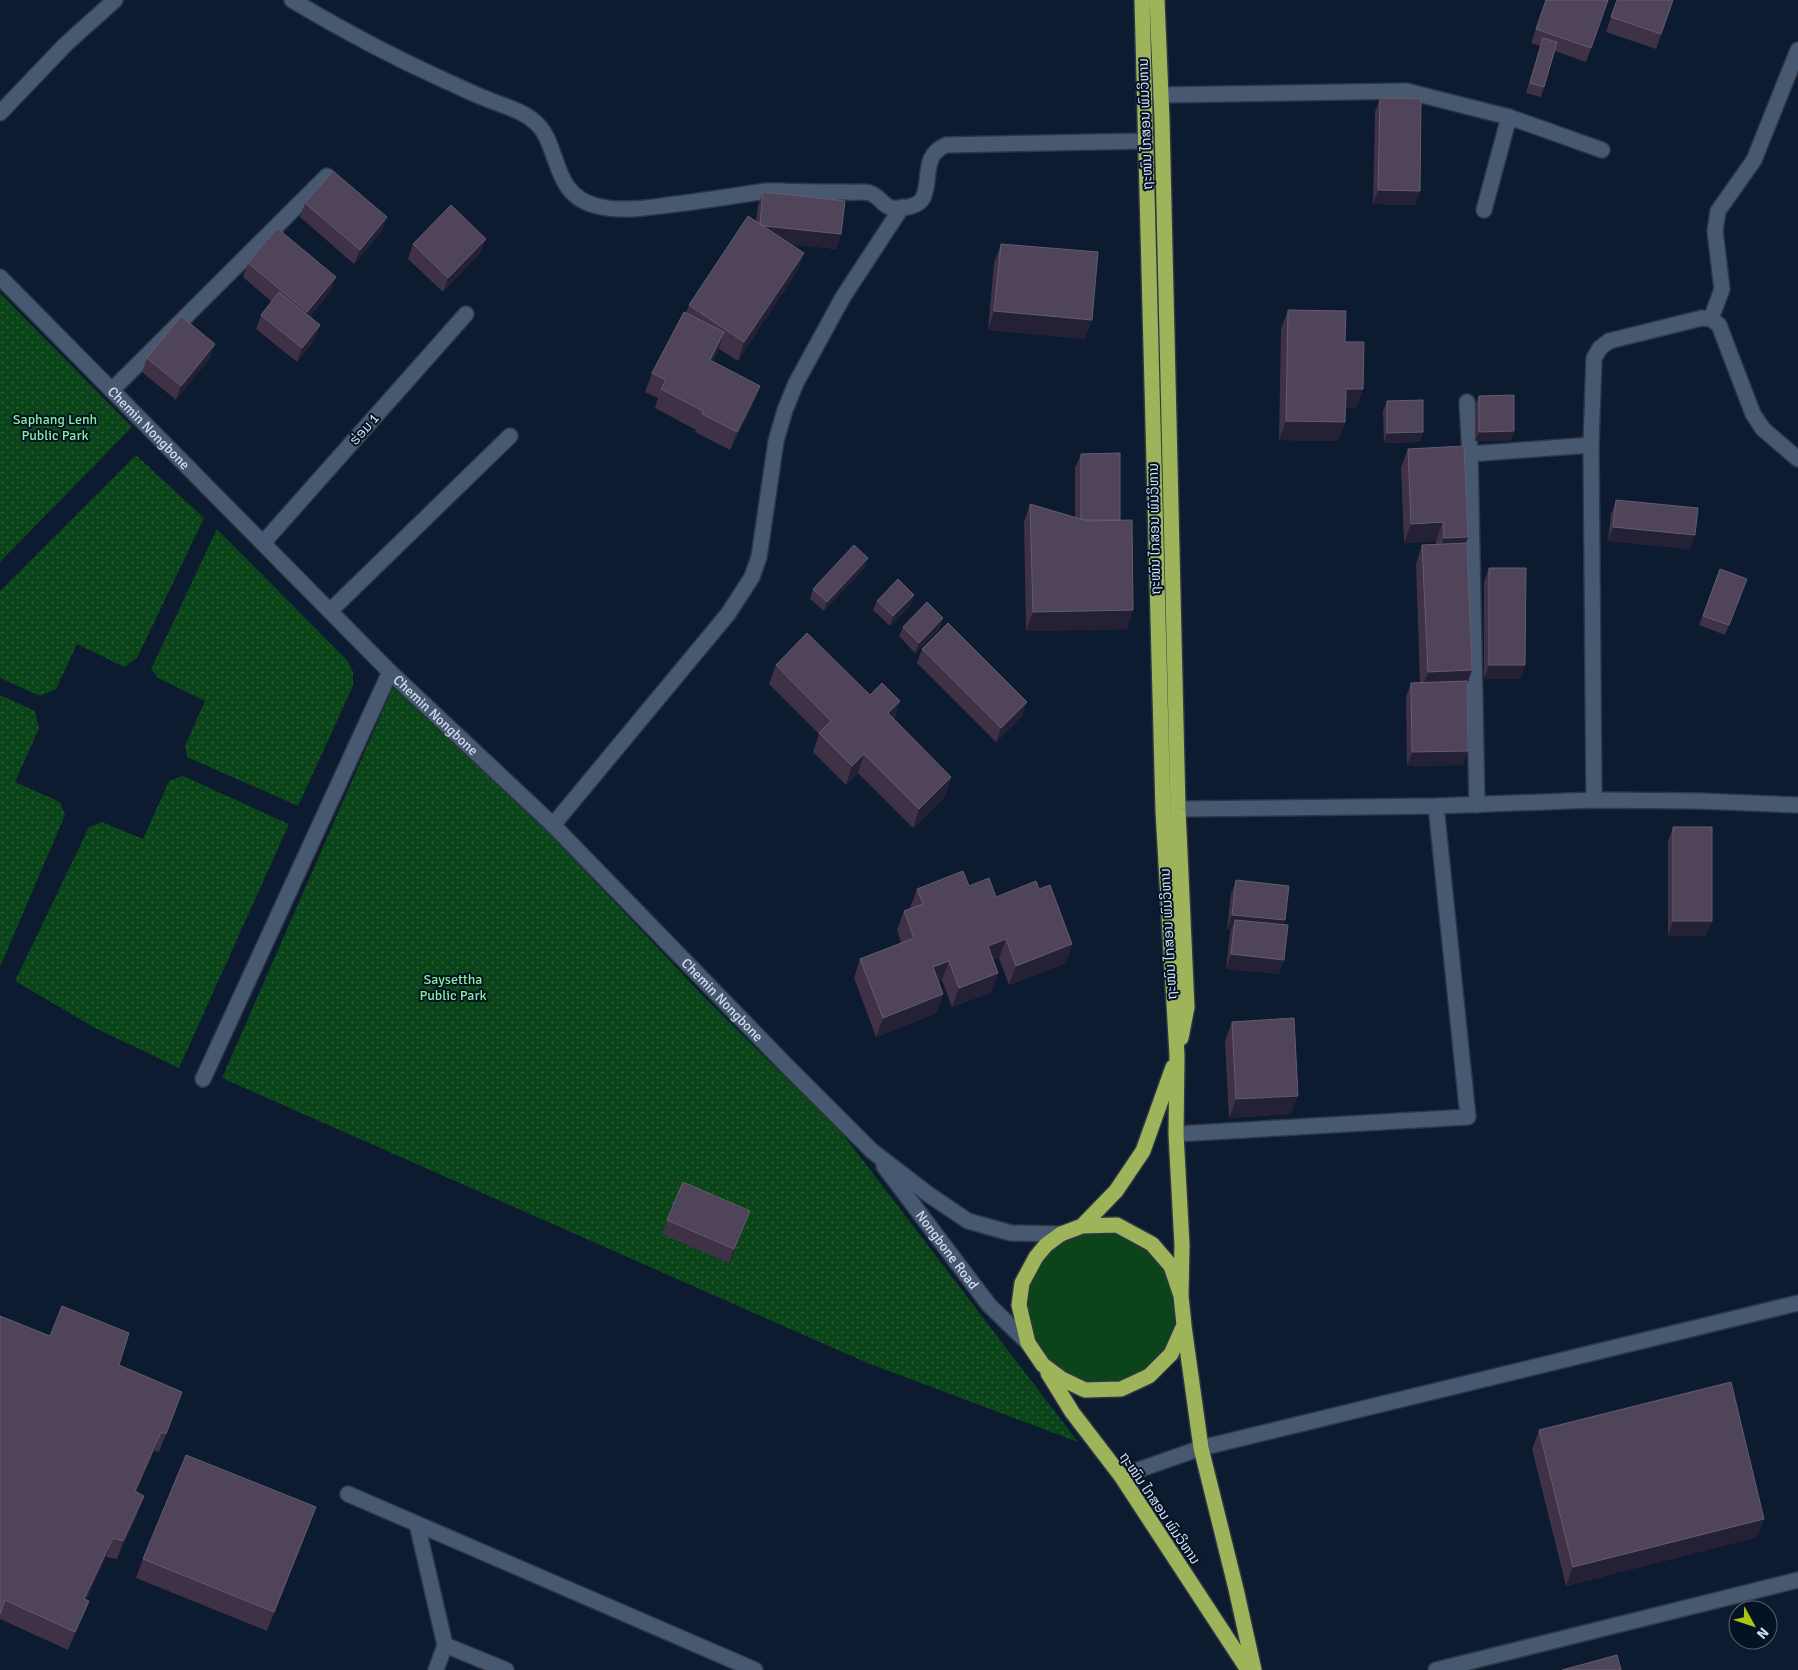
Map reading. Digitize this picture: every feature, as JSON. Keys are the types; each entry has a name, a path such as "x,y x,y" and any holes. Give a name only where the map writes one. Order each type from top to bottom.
{"highway":[{"name":"ຖະໜົນ ໄກສອນ ພົມວິຫານ","path":"1142,0 1163,811 1176,1056 1176,1134 1182,1245 1181,1296"},
{"name":"ຖະໜົນ ໄກສອນ ພົມວິຫານ","path":"1082,1226 1116,1192 1143,1151 1176,1056 1188,1007 1178,809 1157,0"},
{"path":"1184,1324 1171,1354 1150,1376 1121,1389 1085,1390 1062,1379 1043,1365 1028,1343 1020,1304 1022,1283 1036,1257 1046,1245 1061,1234 1082,1226 1117,1225 1152,1244 1171,1266 1181,1296 1201,1448 1254,1670"},
{"name":"ຖະໜົນ ໄກສອນ ພົມວິຫານ","path":"1043,1365 1072,1412 1121,1476 1248,1670"}],"street":[{"path":"0,113 66,44 115,0"},
{"path":"292,0 337,27 434,75 510,108 535,122 544,132 557,169 564,182 586,202 597,206 626,210 766,191 870,193 886,206 892,208 913,206 920,202 924,195 930,159 940,148 946,145 1146,141"},
{"path":"1711,319 1722,289 1715,231 1718,211 1754,160 1798,50"},
{"path":"1160,95 1406,91 1509,117 1602,150"},
{"path":"1484,210 1509,117"},
{"path":"112,390 327,176"},
{"path":"553,825 728,614 752,577 759,557 776,441 785,410 796,383 843,297 902,207"},
{"name":"Chemin Nongbone","path":"0,276 390,672 553,825 872,1151"},
{"name":"ຮ່ອມ 1","path":"263,543 466,314"},
{"path":"1594,800 1591,445 1594,358 1600,348 1609,341 1702,318 1711,319 1719,325 1753,414 1763,429 1798,459"},
{"path":"1467,402 1470,454 1477,804"},
{"path":"330,611 510,436"},
{"path":"1470,454 1591,445"},
{"path":"202,1079 390,672"},
{"path":"1178,809 1436,806 1594,800 1699,801 1798,805"},
{"path":"1176,1134 1468,1118 1436,806"},
{"path":"872,1151 928,1194 968,1220 1011,1233 1061,1234"},
{"name":"Nongbone Road","path":"872,1151 989,1305 1028,1343"},
{"path":"1121,1476 1201,1448 1798,1303"},
{"path":"348,1494 755,1670"},
{"path":"417,1524 445,1645 436,1670"},
{"path":"1436,1670 1798,1580"},
{"path":"445,1645 506,1670"}],"green space":[{"name":"Saphang Lenh Public Park","path":"0,293 132,427 0,562"},
{"path":"136,455 204,518 137,658 124,667 77,644 56,689 40,696 0,678 0,591"},
{"path":"217,529 347,660 353,672 353,686 298,806 187,757 185,746 205,701 158,678 151,669"},
{"name":"Saysettha Public Park","path":"393,687 551,835 707,1000 842,1133 1078,1442 865,1362 222,1078"},
{"path":"0,695 35,711 39,728 15,782 60,802 65,815 0,967"},
{"path":"183,776 289,824 179,1068 95,1028 15,981 89,827 102,822 143,839 169,781"},
{"path":"1112,1229 1148,1248 1164,1268 1175,1295 1179,1324 1165,1352 1148,1372 1120,1384 1084,1385 1051,1366 1031,1338 1023,1300 1038,1263 1062,1238 1082,1230"}],"building":[{"path":"1546,0 1608,0 1591,48 1536,29"},
{"path":"1617,0 1673,0 1661,34 1611,17"},
{"path":"1543,38 1557,42 1544,87 1530,83"},
{"path":"1380,98 1421,99 1420,191 1378,190"},
{"path":"333,171 387,217 360,250 305,203"},
{"path":"763,192 845,201 841,234 760,224"},
{"path":"451,205 486,239 448,278 413,244"},
{"path":"748,216 804,253 744,342 689,305"},
{"path":"277,228 336,277 307,312 248,263"},
{"path":"1001,244 1098,252 1092,320 994,311"},
{"path":"279,292 320,325 302,348 261,315"},
{"path":"1288,310 1346,311 1345,342 1364,342 1363,389 1346,389 1345,422 1286,421"},
{"path":"684,312 724,332 710,360 760,386 737,432 702,414 703,411 661,389 666,380 652,373"},
{"path":"181,316 215,344 181,386 147,358"},
{"path":"1514,395 1514,431 1479,432 1479,396"},
{"path":"1423,400 1423,432 1387,433 1387,401"},
{"path":"1464,446 1468,537 1444,538 1443,522 1411,524 1408,449"},
{"path":"1120,453 1120,520 1081,519 1081,454"},
{"path":"1616,500 1698,508 1695,535 1613,527"},
{"path":"1030,504 1087,521 1132,520 1133,610 1033,612"},
{"path":"1467,543 1472,670 1428,672 1422,545"},
{"path":"854,545 868,558 827,602 813,589"},
{"path":"1489,568 1526,568 1525,665 1489,665"},
{"path":"1720,569 1747,579 1729,625 1703,616"},
{"path":"898,579 914,595 893,616 877,601"},
{"path":"927,602 943,618 919,643 903,627"},
{"path":"948,623 1027,702 1001,728 922,649"},
{"path":"807,633 870,695 882,683 900,701 888,713 951,777 919,809 864,754 852,766 819,733 831,721 776,665"},
{"path":"1467,681 1468,751 1412,752 1411,683"},
{"path":"1673,827 1712,827 1712,921 1673,921"},
{"path":"963,871 969,886 989,878 996,897 1036,881 1039,889 1050,885 1072,944 1016,966 1006,939 988,946 998,973 959,988 949,961 933,967 943,994 883,1018 860,959 914,938 904,911 923,904 917,889"},
{"path":"1236,880 1289,886 1285,920 1232,915"},
{"path":"1235,920 1288,925 1284,960 1231,954"},
{"path":"1294,1018 1298,1096 1236,1099 1232,1022"},
{"path":"683,1182 750,1211 734,1249 667,1220"},
{"path":"62,1306 129,1333 119,1365 182,1392 166,1434 161,1432 135,1491 144,1496 123,1541 113,1538 84,1599 89,1601 75,1632 5,1600 0,1614 0,1316 50,1336"},
{"path":"1731,1382 1764,1519 1573,1567 1539,1430"},
{"path":"186,1455 316,1507 274,1612 143,1559"},
{"path":"1617,1655 1621,1670 1562,1670"}]}
